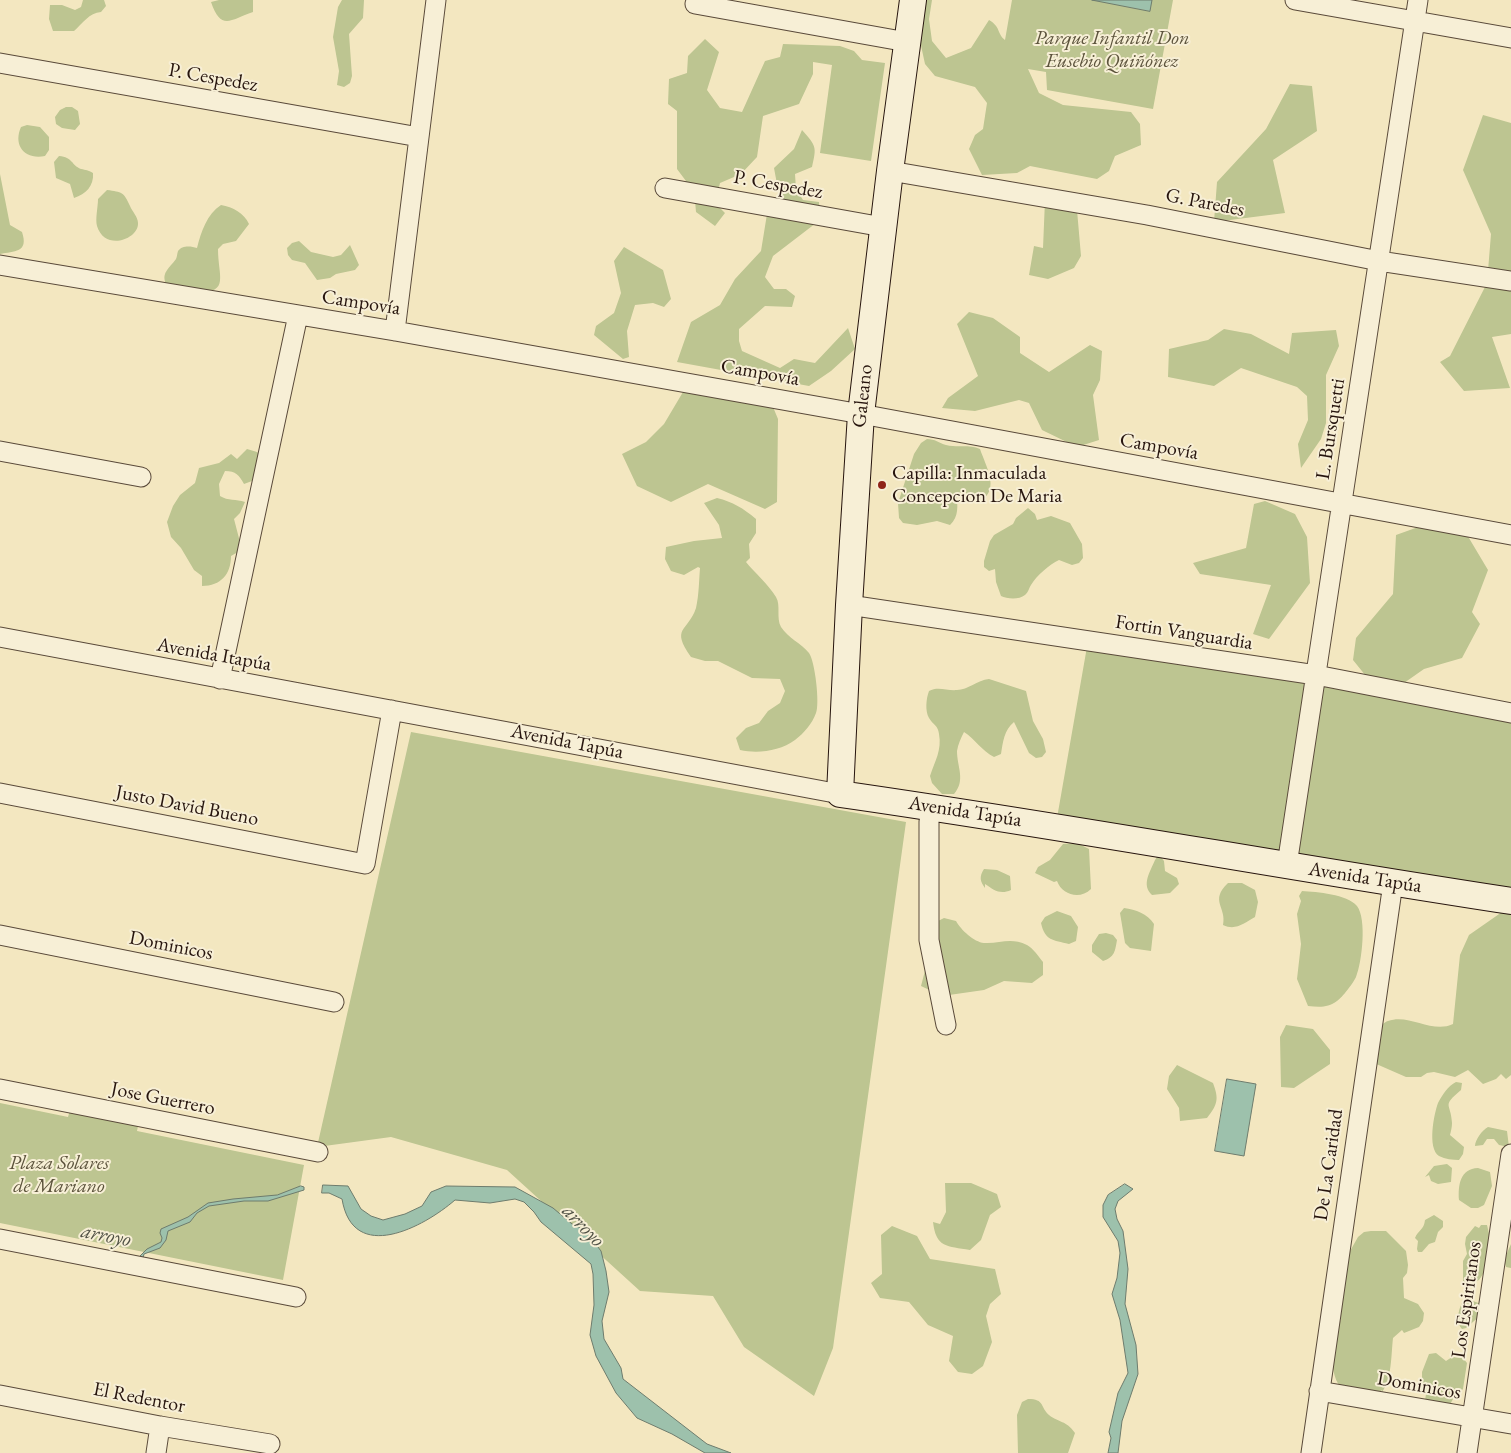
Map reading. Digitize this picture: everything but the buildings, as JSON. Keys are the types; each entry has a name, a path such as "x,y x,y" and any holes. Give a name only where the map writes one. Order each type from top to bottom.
{"street":[{"path":"395,331 436,0"},
{"name":"Galeano","path":"840,794 861,414 890,171 913,0"},
{"path":"1295,0 1511,38"},
{"name":"L. Bursquetti","path":"1288,866 1418,0"},
{"path":"695,4 907,42"},
{"name":"P. Cespedez","path":"0,63 419,137"},
{"name":"G. Paredes","path":"890,171 1148,215 1379,261 1511,281"},
{"name":"P. Cespedez","path":"665,188 883,228"},
{"name":"Campovía","path":"0,264 395,331 861,414 1511,535"},
{"path":"220,679 298,315"},
{"path":"0,451 141,477"},
{"name":"Fortin Vanguardia","path":"849,605 1316,675 1511,713"},
{"name":"Avenida Itapúa","path":"0,638 421,715"},
{"name":"Justo David Bueno","path":"0,793 365,864 392,710"},
{"name":"Avenida Tapúa","path":"421,715 840,794 1052,826 1393,884 1511,901"},
{"path":"931,807 929,822 929,940 946,1025"},
{"name":"De La Caridad","path":"1311,1453 1393,884"},
{"name":"Dominicos","path":"0,935 334,1002"},
{"name":"Jose Guerrero","path":"0,1089 318,1152"},
{"name":"Los Espiritanos","path":"1467,1453 1511,1154"},
{"path":"0,1239 296,1296"},
{"name":"Dominicos","path":"1319,1391 1511,1424"},
{"name":"El Redentor","path":"0,1395 160,1426 270,1444"},
{"path":"156,1453 160,1426"}],"green space":[{"path":"83,0 104,0 106,6 101,12 90,16 74,31 53,31 49,19 50,5 62,5 75,10 81,7"},
{"path":"219,0 253,0 253,12 232,20 223,20 215,11 211,2"},
{"path":"342,0 364,0 363,18 349,34 352,76 350,83 344,87 337,85 339,71 333,37 338,7"},
{"name":"Parque Infantil Don Eusebio Quiñónez","path":"914,0 932,0 929,19 932,41 946,58 971,48 989,20 995,25 1005,40 1012,0 1173,0 1153,109 1047,90 1046,72 1028,69 1039,93 1063,105 1131,112 1140,124 1141,145 1115,156 1109,171 1097,179 1030,166 1017,173 982,175 969,149 975,135 983,129 987,103 975,87 935,76 925,64 912,4"},
{"path":"705,39 719,52 707,90 720,108 742,112 765,61 780,57 783,44 840,46 854,51 862,60 885,63 871,161 820,153 832,65 813,62 813,74 799,104 763,116 757,157 741,174 720,183 715,203 725,213 715,226 696,212 695,201 684,189 686,181 677,169 677,111 668,104 669,79 687,73 688,56"},
{"path":"1290,84 1312,86 1317,131 1273,160 1285,213 1214,222 1217,182 1266,129"},
{"path":"72,107 78,111 80,124 75,130 62,128 56,124 55,117 60,110"},
{"path":"1483,115 1511,123 1511,334 1492,337 1510,388 1464,391 1440,362 1450,356 1487,283 1491,234 1463,170"},
{"path":"27,125 40,127 49,137 49,150 45,156 31,156 22,150 18,140 19,134 21,127"},
{"path":"802,130 813,143 815,155 812,167 795,174 796,189 803,200 819,202 820,220 773,256 765,277 774,289 786,289 795,296 792,307 765,306 739,329 739,341 742,351 780,368 794,359 815,363 848,328 855,349 831,371 809,386 677,362 691,322 720,305 735,279 761,251 767,214 779,195 774,168 794,149"},
{"path":"59,156 69,159 81,169 93,173 91,186 74,198 70,184 56,178 54,162"},
{"path":"0,174 10,225 22,232 24,239 19,250 0,254"},
{"path":"107,190 124,195 136,216 138,221 137,229 128,238 114,241 107,239 101,234 97,226 98,199"},
{"path":"1067,191 1077,210 1081,256 1074,268 1048,279 1029,275 1034,246 1043,248 1045,200"},
{"path":"221,205 238,211 249,224 236,241 223,244 218,249 220,283 217,288 212,291 189,292 186,286 167,286 164,278 165,274 176,259 178,251 189,246 197,248 208,218"},
{"path":"299,241 311,252 333,257 341,255 350,245 359,265 355,270 317,280 305,263 292,260 288,255 287,248 292,243"},
{"path":"624,247 663,270 671,299 664,307 653,303 635,305 627,331 629,357 623,359 594,335 596,326 614,313 621,293 614,261"},
{"path":"969,312 993,318 1020,337 1020,353 1049,372 1090,345 1102,351 1100,380 1093,395 1099,440 1077,447 1042,430 1029,403 1019,400 975,411 942,408 948,398 978,376 957,324"},
{"path":"1224,329 1251,334 1289,354 1292,333 1336,330 1339,346 1326,375 1326,423 1321,439 1301,468 1298,444 1308,420 1307,396 1297,387 1241,368 1214,386 1168,377 1169,349 1208,340"},
{"path":"683,392 773,407 778,419 777,502 765,509 708,484 671,502 637,486 622,454 646,442 664,424"},
{"path":"927,439 946,445 980,449 990,477 990,490 981,501 968,494 956,493 956,515 950,525 937,521 917,525 903,523 899,518 898,503 914,454 921,443"},
{"path":"247,449 257,452 263,458 252,481 244,484 237,474 225,471 219,484 220,496 226,499 245,502 240,513 234,519 241,546 238,552 231,556 231,562 224,578 215,584 202,586 202,576 194,570 181,548 171,537 167,522 173,506 180,495 195,483 199,468 219,463 231,454 237,459"},
{"path":"717,498 738,506 756,519 756,533 749,544 750,558 746,562 776,597 781,627 809,653 813,664 817,701 814,717 807,728 795,740 783,747 769,751 754,752 740,750 736,738 746,728 759,723 768,711 780,703 785,691 780,679 752,678 718,661 705,661 691,657 681,635 696,608 700,568 698,567 684,575 671,571 665,559 666,547 722,538 719,525 704,503"},
{"path":"1265,501 1295,514 1307,537 1310,583 1269,639 1253,634 1271,585 1200,574 1193,563 1246,548 1254,504"},
{"path":"1028,508 1035,514 1037,520 1051,516 1070,523 1082,544 1083,558 1079,563 1072,565 1059,560 1040,574 1025,595 1016,598 1006,598 1001,596 996,582 995,569 989,571 984,567 984,561 990,541 994,535 1013,524 1016,518"},
{"path":"1435,521 1460,523 1488,570 1472,612 1480,624 1462,658 1424,669 1394,690 1511,713 1511,904 1284,859 1057,818 1088,641 1374,686 1353,660 1356,638 1393,594 1396,535"},
{"path":"989,679 1026,691 1033,721 1043,739 1046,752 1042,757 1036,758 1029,753 1014,722 1006,732 1001,754 994,757 964,732 957,751 960,784 954,794 942,794 932,783 930,776 938,755 940,740 938,729 929,718 927,712 929,691 936,689 961,690"},
{"path":"411,732 906,822 833,1348 814,1396 744,1347 713,1296 640,1291 507,1170 391,1137 317,1147"},
{"path":"1077,843 1089,849 1091,889 1077,895 1067,893 1059,886 1057,881 1054,882 1035,873 1038,867 1050,860 1063,844"},
{"path":"1160,856 1164,861 1165,871 1177,878 1179,884 1170,893 1152,895 1147,887 1148,878 1155,860"},
{"path":"984,869 997,870 1010,876 1011,890 1000,892 985,884 985,888 981,879"},
{"path":"1228,883 1242,883 1255,890 1258,902 1255,917 1236,927 1223,925 1224,919 1219,899 1222,889"},
{"path":"1302,891 1331,894 1346,899 1357,906 1362,920 1362,951 1356,977 1348,990 1339,999 1327,1006 1308,1006 1297,979 1301,944 1297,914 1301,901 1299,896"},
{"path":"1124,908 1141,913 1154,924 1151,951 1130,948 1125,943 1120,913"},
{"path":"1057,911 1071,916 1078,927 1076,941 1069,944 1058,942 1050,939 1045,933 1041,923 1045,917"},
{"path":"1511,911 1511,1075 1506,1079 1501,1074 1496,1079 1483,1084 1468,1070 1455,1077 1434,1072 1427,1073 1421,1077 1406,1077 1374,1063 1376,1031 1386,1022 1404,1019 1437,1027 1453,1024 1460,955 1469,935 1502,912"},
{"path":"944,918 956,921 968,935 980,942 1015,941 1027,945 1034,950 1043,962 1043,975 1032,983 1004,981 984,990 942,996 921,986 938,921"},
{"path":"1099,934 1113,935 1117,940 1112,955 1103,961 1092,952 1092,945"},
{"path":"1286,1025 1313,1029 1330,1050 1330,1064 1294,1088 1281,1087 1280,1037"},
{"path":"1177,1065 1213,1083 1217,1097 1213,1109 1207,1118 1180,1121 1179,1108 1167,1089 1169,1076"},
{"path":"1456,1082 1462,1083 1461,1090 1449,1102 1452,1123 1450,1135 1464,1147 1463,1154 1459,1160 1439,1156 1435,1152 1432,1139 1433,1122 1438,1103 1445,1091"},
{"name":"Plaza Solares de Mariano","path":"0,1103 68,1117 71,1106 139,1121 137,1131 304,1165 283,1280 0,1223"},
{"path":"1488,1127 1507,1131 1509,1147 1499,1145 1494,1139 1487,1139 1483,1145 1475,1146 1479,1135"},
{"path":"1447,1164 1452,1168 1451,1182 1438,1184 1431,1181 1429,1175 1425,1177 1434,1166"},
{"path":"1478,1168 1490,1172 1492,1186 1484,1205 1478,1208 1471,1208 1459,1200 1459,1189 1461,1179 1467,1171"},
{"path":"945,1183 971,1183 997,1194 1001,1207 990,1215 981,1240 970,1250 949,1246 937,1237 933,1222 940,1224 946,1212"},
{"path":"1434,1215 1443,1221 1443,1227 1438,1232 1435,1242 1429,1244 1422,1252 1418,1252 1418,1241 1415,1238 1425,1220"},
{"path":"1481,1225 1487,1225 1490,1238 1485,1271 1479,1280 1469,1285 1463,1282 1463,1261 1467,1254 1466,1237 1475,1226 1479,1228"},
{"path":"892,1226 917,1236 930,1259 995,1269 1001,1294 990,1304 986,1316 992,1342 983,1366 972,1374 958,1372 949,1361 953,1336 928,1325 909,1302 880,1298 871,1283 882,1274 881,1235"},
{"path":"1386,1231 1406,1251 1408,1265 1407,1273 1403,1278 1404,1298 1418,1304 1424,1313 1423,1321 1419,1327 1404,1333 1402,1330 1393,1338 1388,1380 1382,1392 1382,1390 1378,1394 1351,1390 1339,1385 1334,1374 1332,1354 1332,1343 1341,1317 1336,1322 1341,1267 1358,1237 1364,1232"},
{"path":"1511,1244 1511,1268 1506,1267 1504,1260"},
{"path":"1465,1301 1481,1304 1481,1315 1466,1328 1462,1329 1458,1316 1462,1303"},
{"path":"1436,1353 1446,1361 1452,1357 1463,1358 1467,1363 1463,1389 1453,1399 1447,1410 1425,1401 1426,1394 1422,1392 1422,1372 1429,1354"},
{"path":"1028,1399 1040,1402 1049,1415 1069,1426 1075,1433 1068,1453 1018,1453 1017,1415 1022,1402"}],"shaded area":[{"path":"1092,0 1152,0 1150,11"},
{"path":"1227,1079 1256,1084 1244,1156 1215,1151"},
{"path":"1125,1184 1133,1189 1118,1201 1115,1209 1117,1219 1123,1231 1128,1269 1125,1304 1136,1345 1138,1374 1122,1421 1118,1453 1108,1453 1111,1438 1109,1432 1118,1393 1128,1373 1120,1320 1112,1294 1117,1278 1120,1253 1118,1241 1103,1217 1103,1205 1108,1195"},
{"path":"323,1185 348,1186 361,1209 371,1216 383,1220 405,1214 422,1206 431,1192 446,1186 515,1187 553,1208 572,1224 585,1230 601,1251 609,1292 602,1321 604,1339 621,1368 623,1379 707,1444 731,1453 705,1453 672,1434 637,1418 616,1393 596,1356 590,1335 594,1305 591,1264 541,1222 524,1202 515,1199 490,1203 455,1200 426,1221 409,1229 391,1234 374,1235 360,1231 349,1219 342,1199 329,1193 322,1193"},
{"path":"301,1186 304,1187 304,1190 268,1201 244,1201 209,1206 197,1213 190,1222 168,1231 166,1240 160,1248 144,1254 143,1258 138,1258 147,1249 161,1242 161,1229 188,1217 208,1203 277,1195"}],"place":[{"name":"Capilla: Inmaculada Concepcion De Maria","path":"882,485"}],"water label":[{"name":"arroyo","path":"583,1226"},
{"name":"arroyo","path":"106,1236"}]}
